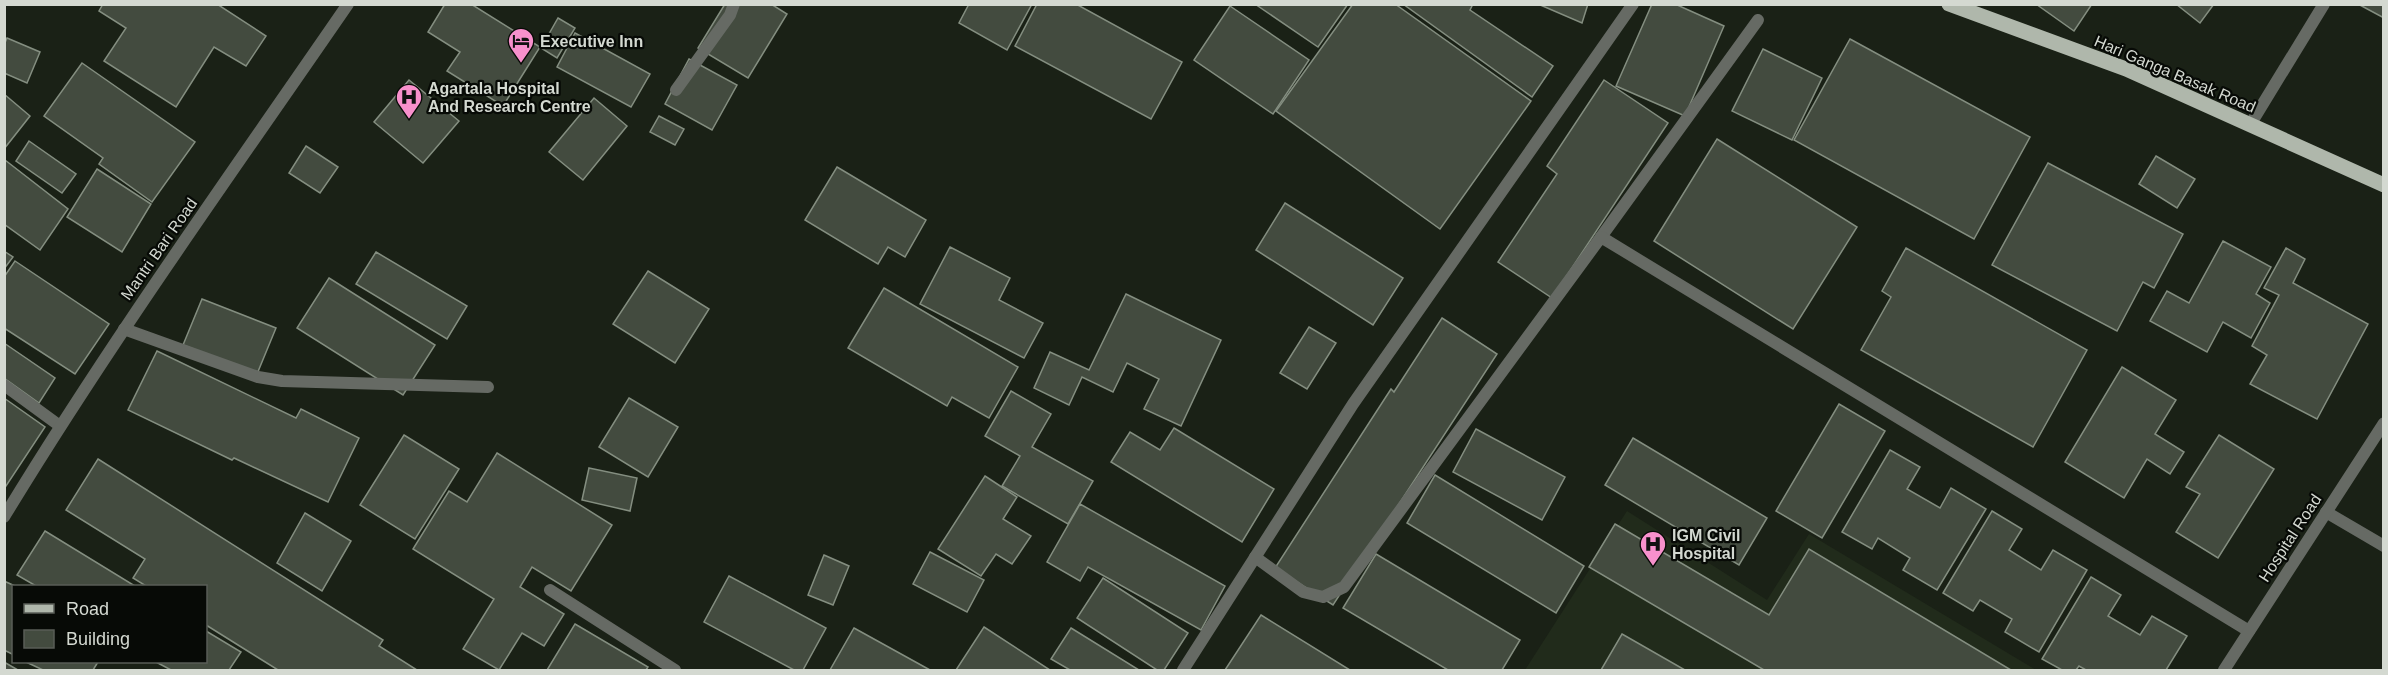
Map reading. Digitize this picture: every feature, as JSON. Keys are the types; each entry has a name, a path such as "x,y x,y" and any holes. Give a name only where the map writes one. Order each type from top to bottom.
{"main road":[{"name":"Hari Ganga Basak Road","path":"1949,4 2126,69 2384,185"}],"street":[{"name":"Mantri Bari Road","path":"4,517 124,329 348,4"},
{"path":"676,90 730,15 734,4"},
{"path":"1183,670 1353,404 1633,4"},
{"path":"2250,125 2324,4"},
{"path":"1256,556 1303,592 1323,597 1344,587 1758,20"},
{"path":"1601,237 2249,631"},
{"path":"124,329 258,377 282,381 488,387"},
{"path":"4,385 60,426"},
{"name":"Hospital Road","path":"2224,670 2384,423"},
{"path":"2326,512 2384,546"},
{"path":"550,590 675,670"}],"shaded area":[{"name":"IGM Civil Hospital","path":"1627,511 1767,600 1809,534 2036,670 1525,670"}],"building":[{"path":"103,4 217,4 266,36 246,66 214,47 176,107 104,61 126,28 99,11"},
{"path":"445,4 471,4 540,47 503,106 447,71 460,52 428,32"},
{"path":"725,4 771,4 787,14 748,78 698,48"},
{"path":"969,4 1032,4 1007,50 959,23"},
{"path":"1037,4 1076,4 1182,62 1151,119 1015,46"},
{"path":"1255,4 1348,4 1318,47"},
{"path":"1353,4 1395,4 1531,101 1440,229 1276,111"},
{"path":"1403,4 1473,4 1470,10 1553,66 1532,97"},
{"path":"1538,4 1588,4 1582,23"},
{"path":"1652,4 1675,4 1724,26 1685,116 1616,86"},
{"path":"2036,4 2092,4 2074,31"},
{"path":"2176,4 2214,4 2200,23"},
{"path":"2358,4 2384,4 2384,18"},
{"path":"1230,6 1309,60 1273,114 1194,60"},
{"path":"558,18 575,28 557,58 541,48"},
{"path":"575,33 650,74 631,107 557,67"},
{"path":"7,38 40,52 27,83 4,73 4,45"},
{"path":"1850,39 2030,137 1974,239 1794,140"},
{"path":"1763,49 1822,78 1792,140 1732,111"},
{"path":"689,59 737,85 712,130 665,104"},
{"path":"82,63 195,142 152,202 99,164 103,158 44,116"},
{"path":"409,80 459,121 423,163 374,122"},
{"path":"1604,80 1668,123 1552,298 1498,262 1557,174 1547,166"},
{"path":"4,94 30,116 4,149"},
{"path":"594,98 627,126 583,180 549,152"},
{"path":"659,116 684,129 675,145 650,132"},
{"path":"1717,139 1857,227 1793,329 1654,241"},
{"path":"29,141 76,174 62,193 16,161"},
{"path":"306,146 338,167 320,193 289,173"},
{"path":"2156,156 2195,179 2177,208 2139,184"},
{"path":"5,160 68,209 40,250 4,224"},
{"path":"2048,163 2183,234 2154,288 2143,282 2117,331 1992,265"},
{"path":"837,167 926,220 905,257 888,247 878,264 805,220"},
{"path":"97,169 151,204 122,252 67,217"},
{"path":"1285,203 1403,278 1373,325 1256,250"},
{"path":"2223,241 2271,267 2256,294 2270,303 2251,338 2223,322 2207,352 2150,321 2167,291 2189,303"},
{"path":"950,247 1010,278 999,300 1043,323 1024,358 920,304"},
{"path":"1906,248 2087,350 2033,447 1861,350 1891,297 1882,291"},
{"path":"2286,248 2305,259 2293,283 2368,324 2317,419 2250,384 2267,355 2252,346 2279,295 2264,288"},
{"path":"4,251 13,257 4,269"},
{"path":"376,252 467,306 447,339 356,284"},
{"path":"15,261 109,324 75,374 4,328 4,277"},
{"path":"648,271 709,309 675,363 613,324"},
{"path":"329,278 435,345 403,395 297,328"},
{"path":"884,288 1018,367 989,418 952,397 947,406 848,348"},
{"path":"1126,294 1221,340 1181,426 1144,409 1159,379 1127,363 1113,392 1082,377 1069,405 1034,388 1050,352 1089,370"},
{"path":"202,299 276,328 257,374 183,345"},
{"path":"1442,318 1497,354 1333,605 1275,568 1391,389 1394,392"},
{"path":"1309,327 1336,343 1307,389 1280,373"},
{"path":"4,343 55,378 39,403 4,378"},
{"path":"157,351 296,418 301,409 359,438 328,502 234,458 232,460 128,410"},
{"path":"2122,367 2176,400 2155,434 2184,452 2170,474 2147,459 2124,498 2065,462"},
{"path":"1011,391 1051,414 1032,447 1093,481 1068,524 1002,486 1020,456 985,436"},
{"path":"4,398 45,427 4,489"},
{"path":"629,398 678,427 648,477 599,447"},
{"path":"1839,404 1885,431 1822,538 1776,511"},
{"path":"1174,428 1274,489 1242,542 1111,462 1130,432 1160,450"},
{"path":"1476,429 1565,477 1542,520 1453,472"},
{"path":"404,435 459,469 415,539 360,505"},
{"path":"2219,435 2274,469 2218,558 2176,532 2200,494 2186,487"},
{"path":"1633,438 1767,518 1739,565 1605,485"},
{"path":"1890,450 1920,467 1907,489 1940,508 1951,488 1986,509 1937,590 1903,570 1910,558 1878,538 1872,549 1842,532"},
{"path":"497,453 612,525 571,591 532,567 520,587 564,614 544,646 522,633 499,670 463,649 494,599 413,549 449,491 467,502"},
{"path":"98,459 383,640 379,646 417,670 278,670 207,626 207,585 144,585 133,578 145,559 66,510"},
{"path":"589,468 637,478 630,511 582,500"},
{"path":"1435,475 1584,566 1556,613 1407,523"},
{"path":"985,476 1017,497 1003,519 1031,536 1012,564 996,554 981,576 938,549"},
{"path":"1080,504 1225,586 1201,630 1088,567 1080,581 1047,562"},
{"path":"1992,511 2022,529 2009,550 2041,570 2053,550 2087,570 2039,652 2005,632 2012,619 1980,600 1973,611 1943,593"},
{"path":"305,513 351,541 322,591 277,563"},
{"path":"1615,524 1769,615 1809,549 2011,670 1764,670 1589,567"},
{"path":"45,531 133,585 34,585 17,575"},
{"path":"930,552 984,580 967,612 913,584"},
{"path":"1376,554 1520,640 1502,670 1448,670 1343,608"},
{"path":"824,555 849,566 833,605 808,595"},
{"path":"729,576 826,628 803,670 794,670 704,622"},
{"path":"2091,577 2121,595 2108,616 2140,635 2152,616 2187,636 2166,670 2086,670 2079,666 2076,670 2062,670 2042,659"},
{"path":"1103,578 1188,633 1164,670 1157,670 1077,618"},
{"path":"4,581 13,585 12,654 4,650"},
{"path":"1261,615 1350,670 1225,670"},
{"path":"575,624 648,667 646,670 547,670"},
{"path":"984,627 1050,670 956,670"},
{"path":"854,628 930,670 830,670"},
{"path":"1071,628 1139,670 1070,670 1051,659"},
{"path":"207,632 241,652 229,670 171,670 158,663 207,663"},
{"path":"1622,634 1685,670 1601,670"},
{"path":"4,662 18,670 4,670"},
{"path":"28,663 97,663 93,670 43,670"}],"place":[{"name":"Executive Inn","path":"521,64"},
{"name":"Agartala Hospital And Research Centre","path":"409,120"},
{"name":"IGM Civil Hospital","path":"1653,567"}]}
